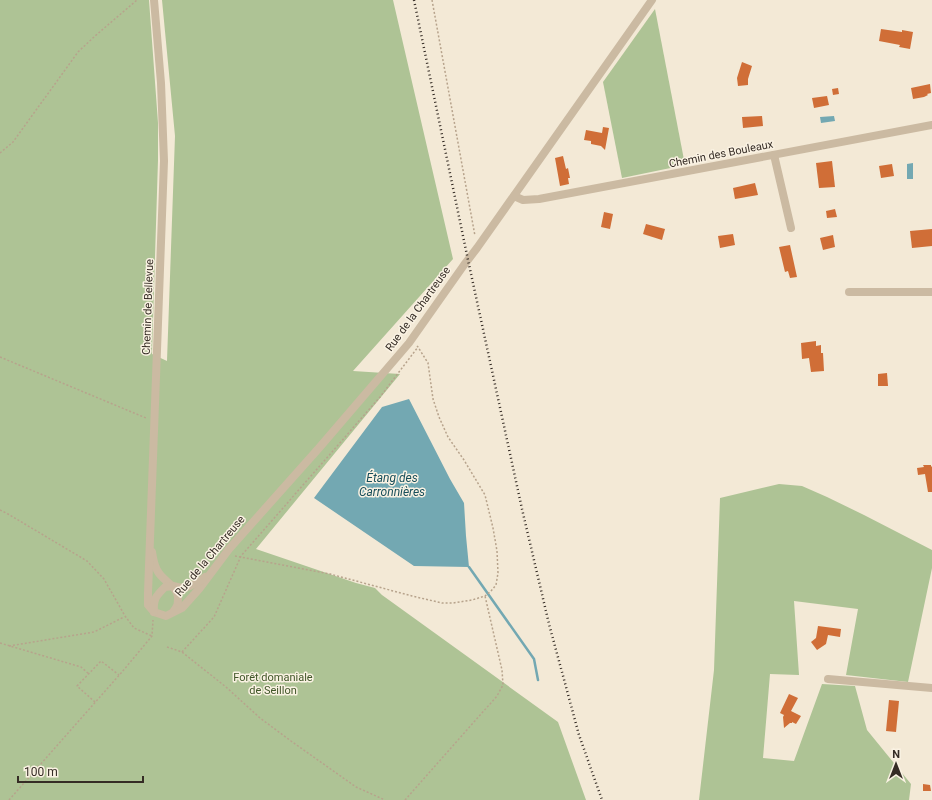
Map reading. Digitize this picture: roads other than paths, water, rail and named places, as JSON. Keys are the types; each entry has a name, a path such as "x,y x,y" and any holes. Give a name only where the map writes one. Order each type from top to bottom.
{"street":[{"name":"Chemin de Bellevue","path":"154,0 161,84 164,161 148,593 148,605 154,612"},
{"name":"Rue de la Chartreuse","path":"173,613 182,608 224,554 410,343 652,0"},
{"name":"Chemin des Bouleaux","path":"514,196 523,200 540,199 932,126"},
{"path":"774,155 791,228"},
{"path":"849,292 932,292"},
{"path":"150,533 153,556 157,571 166,582 181,588 190,586 200,581 212,571"},
{"path":"173,586 178,593 178,601 177,607 173,613 166,616 154,612 153,603 156,595 164,587 173,586"},
{"path":"828,679 932,688"}],"water":[{"path":"834,116 835,121 821,123 820,117"},
{"path":"913,163 913,179 907,179 907,164"},
{"name":"Étang des Carronnières","path":"409,399 464,503 469,567 414,566 314,498 382,407"}],"waterway":[{"path":"469,567 534,659 538,680"}],"railway":[{"path":"414,0 468,260 522,509 549,624 579,735 602,800"}],"park label":[{"name":"Forêt domaniale de Seillon","path":"273,683"}]}
